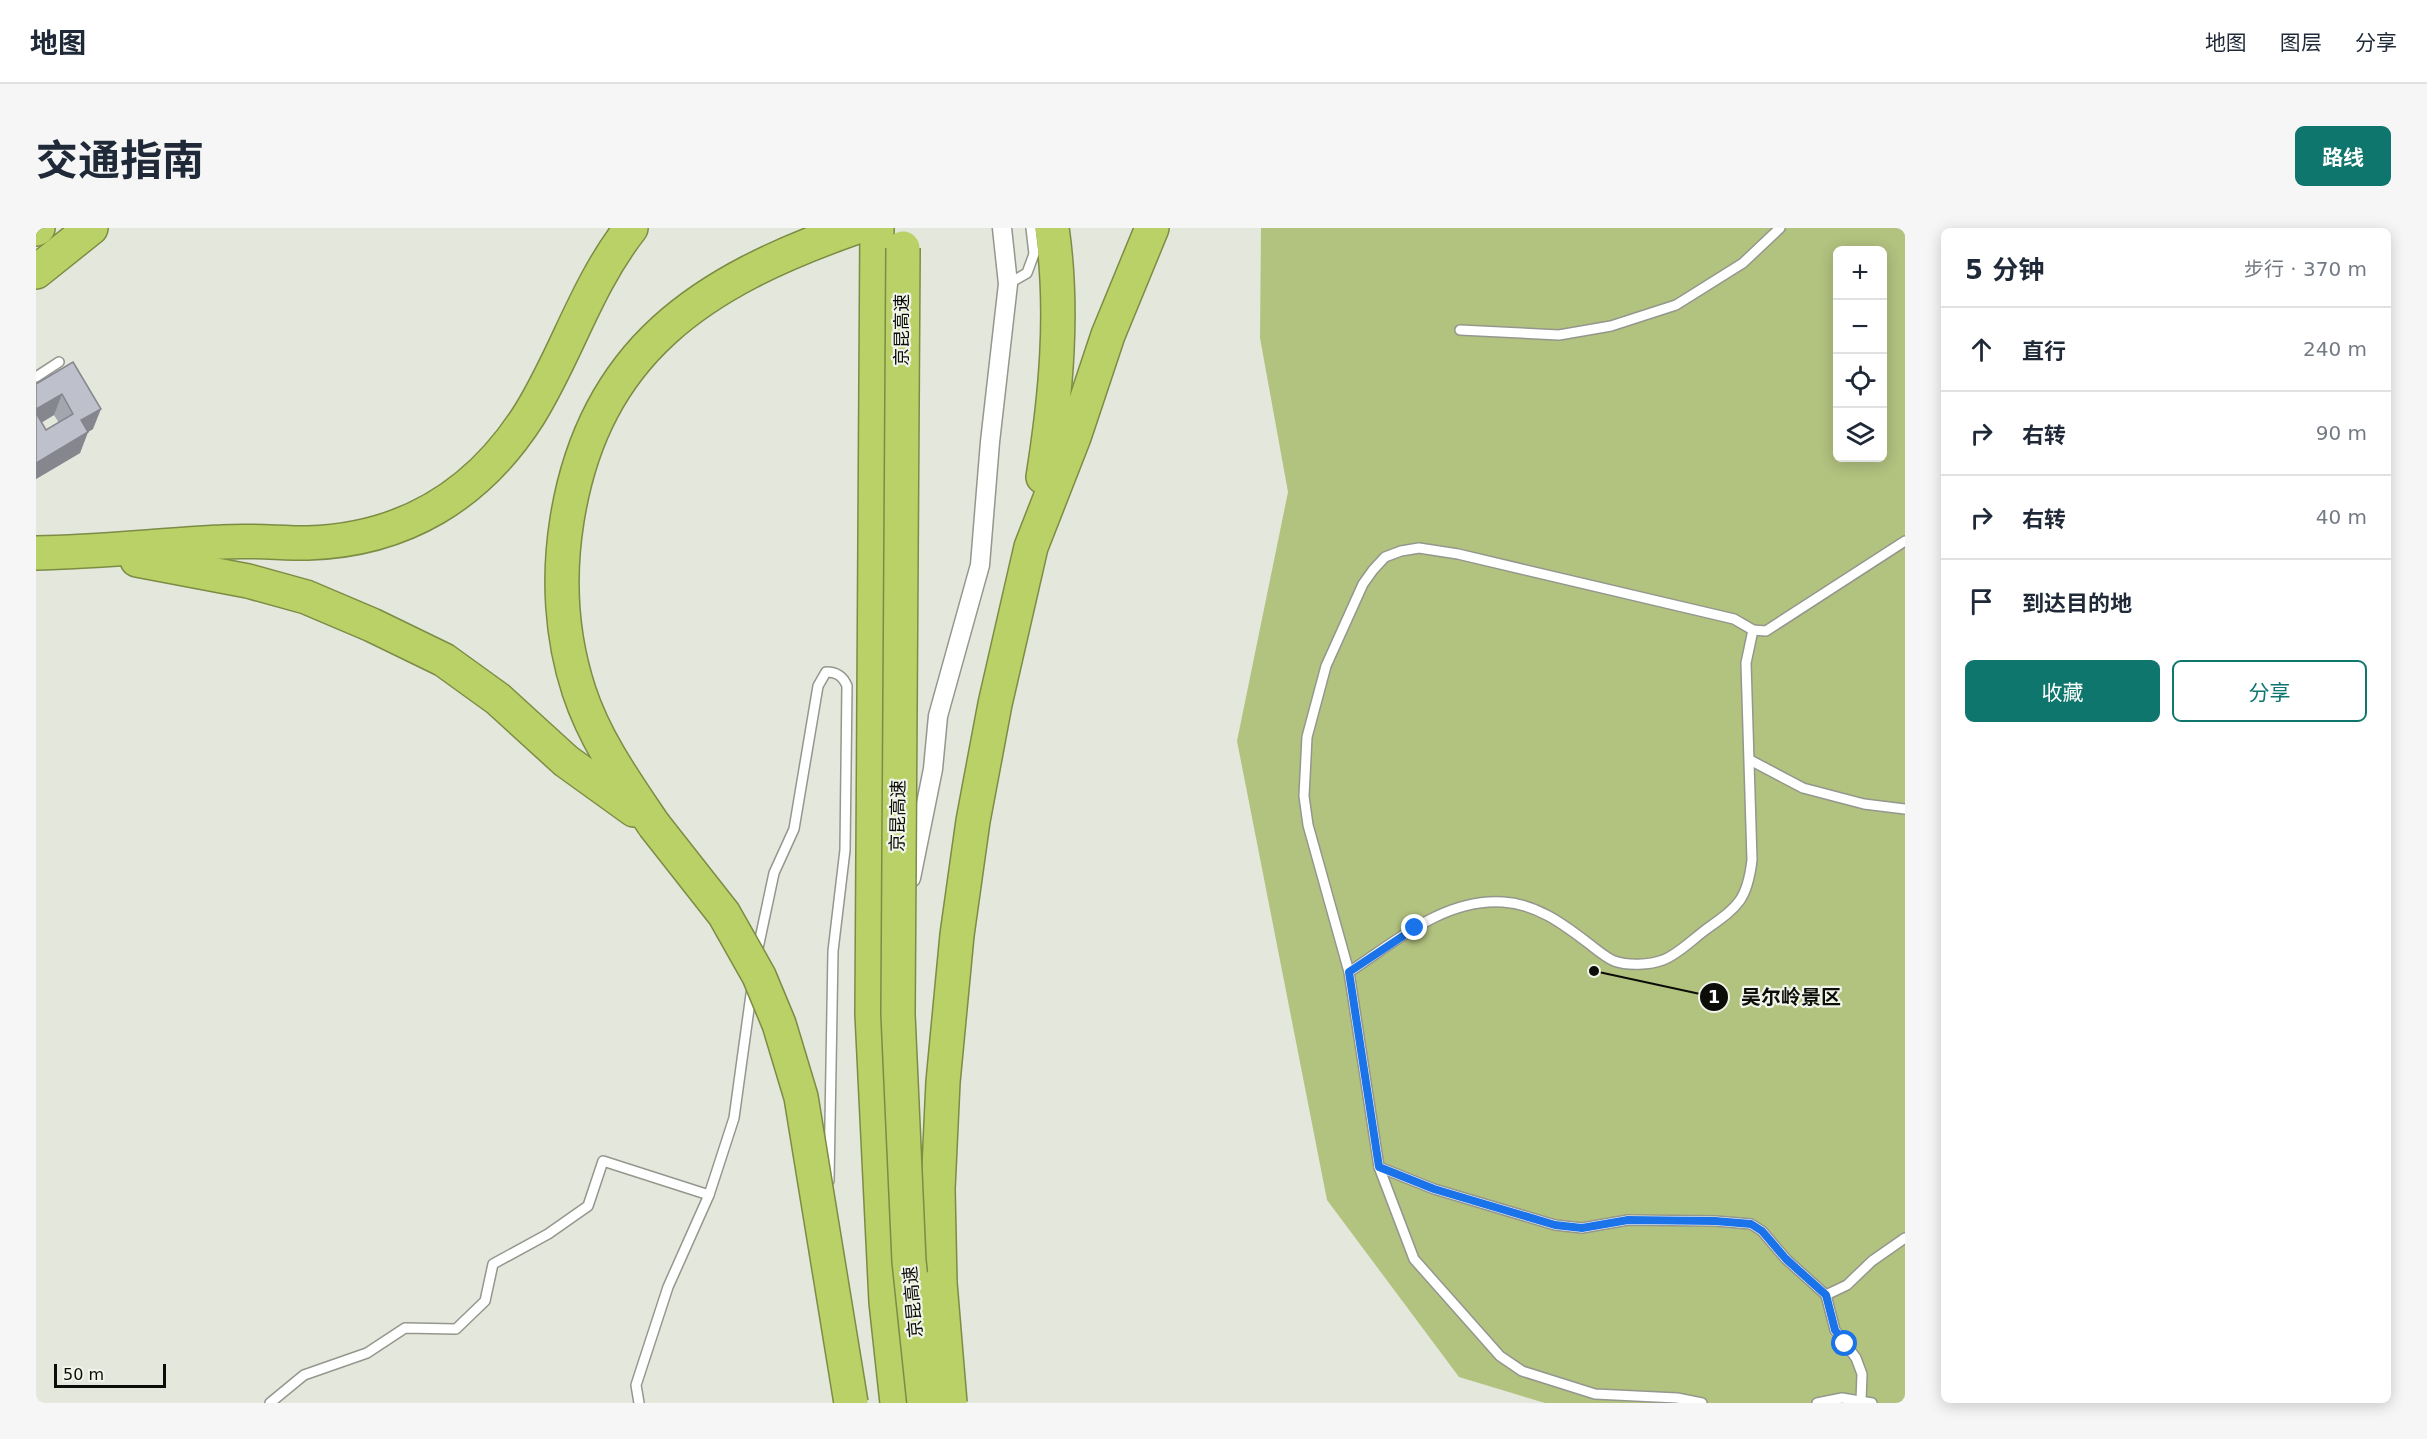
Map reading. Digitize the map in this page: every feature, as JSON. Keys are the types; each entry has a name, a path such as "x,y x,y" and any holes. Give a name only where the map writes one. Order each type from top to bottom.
{"highway":[{"path":"36,272 91,228"},
{"path":"36,553 76,553 224,542 309,543 357,537 404,525 437,507 466,489 499,457 530,413 594,282 631,228"},
{"path":"952,1403 940,1283 938,1189 943,1082 957,934 973,821 995,704 1031,547 1051,429 1058,287 1052,228"},
{"path":"1031,547 1074,437 1108,335 1152,228"},
{"path":"854,1393 801,1097 779,1024 759,976 724,914 654,825 611,762 582,699 570,654 562,593 565,533 578,469 596,420 627,370 653,340 689,309 717,289 778,257 883,237"},
{"name":"京昆高速","path":"883,237 872,1014 886,1302 897,1403"},
{"name":"京昆高速","path":"883,237 898,1014 910,1270 924,1403"},
{"path":"76,553 156,563 248,581 306,597 372,625 444,660 498,699 566,760 654,825"}],"street":[{"path":"952,1403 931,1358 899,1176 890,1106 891,989 933,769 938,716 980,565 990,442 1008,284 1002,228"}],"lane":[{"path":"1008,284 1027,273 1034,254 1031,228"},
{"path":"1460,330 1559,335 1611,326 1676,305 1743,263 1780,228"},
{"path":"36,376 59,362"},
{"path":"1702,1403 1677,1398 1595,1394 1522,1371 1500,1356 1414,1259 1379,1167 1349,972 1308,825 1304,796 1307,737 1326,666 1363,584 1385,557 1401,551 1419,548 1458,554 1734,619 1753,630 1766,631 1905,541"},
{"path":"1349,972 1437,916 1455,908 1477,903 1502,902 1525,905 1545,914 1614,961 1649,964 1665,960 1734,909 1744,897 1750,879 1752,860 1746,663 1753,630"},
{"path":"639,1403 636,1385 668,1287 709,1195 734,1118 760,939 774,873 794,829 819,686 826,672 833,672 844,678 847,686 845,850 833,951 829,1195"},
{"path":"1750,760 1803,788 1864,804 1905,809"},
{"path":"270,1403 304,1375 367,1353 405,1328 456,1329 485,1301 493,1264 548,1234 588,1206 603,1161 709,1195"},
{"path":"1379,1167 1434,1189 1572,1228 1628,1220 1715,1221 1751,1224 1762,1231 1786,1259 1826,1295 1835,1330 1856,1358 1862,1374 1861,1401"},
{"path":"833,1227 837,1260 824,1294 828,1318 854,1363 854,1393"},
{"path":"1826,1295 1847,1285 1872,1262 1905,1238"},
{"path":"1817,1403 1842,1398 1872,1403"}],"green space":[{"path":"1261,228 1905,228 1905,1403 1545,1403 1459,1377 1327,1200 1237,741 1288,492 1260,338"}],"building":[{"path":"73,362 101,409 81,420 88,432 36,463 36,413 46,430 73,414 62,394 36,409 36,384"}],"place":[{"name":"吴尔岭景区","path":"1594,971"}],"route":[{"path":"1415,928 1349,972 1379,1167 1434,1189 1572,1228 1628,1220 1715,1221 1751,1224 1762,1231 1786,1259 1826,1295 1835,1330 1845,1344"}]}
